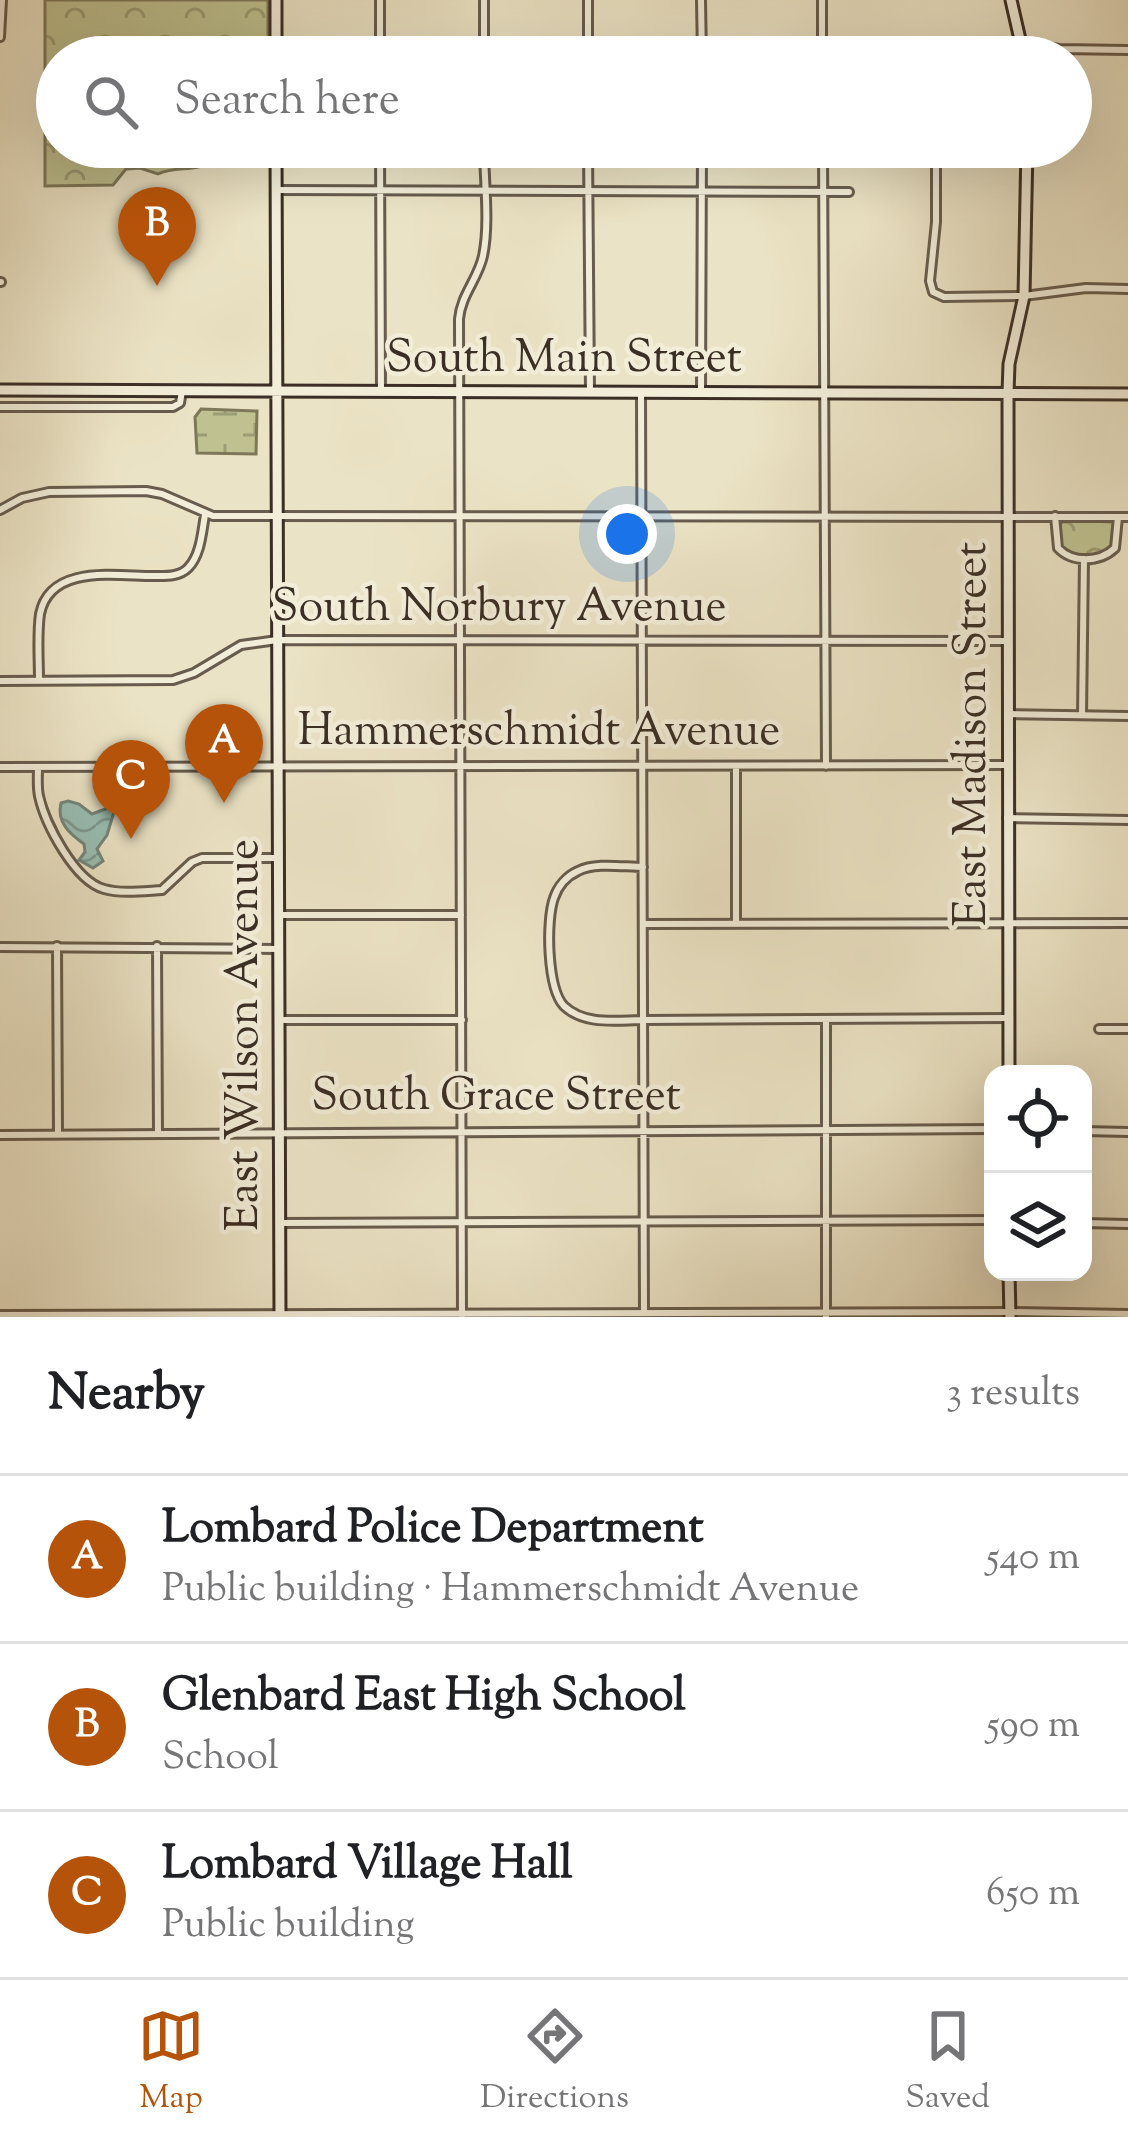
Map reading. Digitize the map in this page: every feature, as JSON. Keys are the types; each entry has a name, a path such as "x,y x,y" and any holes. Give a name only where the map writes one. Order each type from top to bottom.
{"street":[{"path":"0,37 2,0"},
{"path":"275,0 276,36"},
{"path":"380,0 380,36"},
{"path":"484,0 484,36"},
{"path":"588,0 588,36"},
{"path":"701,0 701,36"},
{"path":"822,0 822,36"},
{"path":"1011,0 1020,36"},
{"path":"1092,49 1128,50"},
{"name":"East Wilson Avenue","path":"276,168 280,1316"},
{"path":"380,168 381,392"},
{"path":"462,1315 459,314 484,252 484,168"},
{"path":"588,168 590,393"},
{"path":"701,393 702,168"},
{"path":"823,168 826,766"},
{"path":"936,168 930,281 934,292 944,297 1024,296 1087,288 1128,289"},
{"name":"East Madison Street","path":"1009,1065 1008,393 1009,364 1024,296 1027,168"},
{"path":"276,190 849,193"},
{"name":"South Main Street","path":"0,390 1128,394"},
{"path":"0,407 173,407 180,403 182,391"},
{"path":"641,393 644,1315"},
{"path":"0,511 22,498 50,492 150,491 206,515 1128,517"},
{"path":"39,681 40,615 53,590 81,577 180,573 195,557 206,515"},
{"path":"1055,516 1058,548 1067,557 1084,559 1100,558 1115,548 1118,517"},
{"path":"1082,716 1084,559"},
{"name":"South Norbury Avenue","path":"0,682 172,680 194,673 241,645 277,640 1007,641"},
{"path":"1007,714 1128,716"},
{"name":"Hammerschmidt Avenue","path":"0,767 1007,765"},
{"path":"736,766 736,925"},
{"path":"38,767 39,797 46,814 72,866 96,886 162,890 202,858 278,858"},
{"path":"1007,818 1128,820"},
{"path":"643,867 590,867 577,871 556,892 551,911 551,974 557,995 577,1015 595,1020 1008,1018"},
{"path":"279,916 461,915"},
{"path":"643,924 1128,923"},
{"path":"0,946 279,949"},
{"path":"57,946 58,1136"},
{"path":"158,946 158,1135"},
{"path":"280,1020 462,1020"},
{"path":"826,1020 826,1315"},
{"path":"1099,1029 1128,1029"},
{"name":"South Grace Street","path":"0,1135 984,1129"},
{"path":"1092,1131 1128,1132"},
{"path":"280,1222 984,1220"},
{"path":"1092,1222 1128,1223"},
{"path":"1010,1281 1010,1314"},
{"path":"0,1315 1128,1315"}],"green space":[{"path":"45,0 268,0 268,36 45,36"},
{"path":"45,168 140,168 126,169 113,185 45,186"},
{"path":"140,168 190,168 172,170 158,174"},
{"path":"201,409 257,411 256,454 197,453 195,417"},
{"path":"1065,520 1113,522 1112,544 1104,555 1076,555 1061,548 1058,525"}],"water":[{"path":"68,801 92,814 108,808 114,812 97,849 103,861 93,868 79,860 84,844 62,822 61,803"}],"place":[{"name":"Glenbard East High School","path":"157,286"},
{"name":"Lombard Police Department","path":"224,803"},
{"name":"Lombard Village Hall","path":"131,839"}]}
